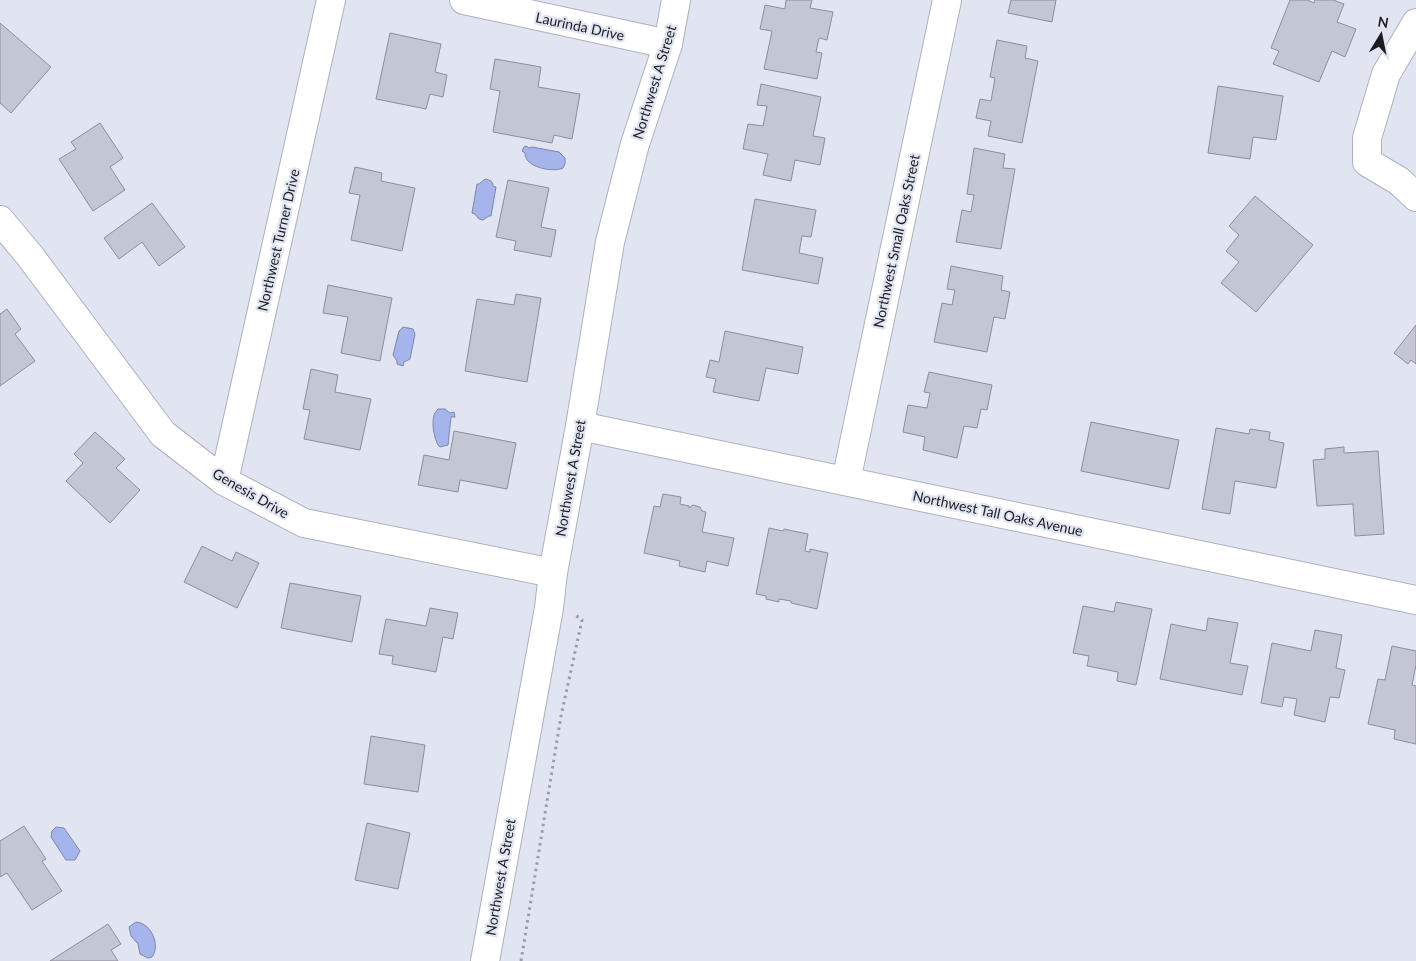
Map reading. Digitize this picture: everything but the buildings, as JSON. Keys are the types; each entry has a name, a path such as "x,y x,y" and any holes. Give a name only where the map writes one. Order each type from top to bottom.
{"street":[{"name":"Northwest Turner Drive","path":"224,481 332,0"},
{"name":"Laurinda Drive","path":"464,0 668,44"},
{"name":"Northwest A Street","path":"485,961 549,608 610,242 635,144 668,44 676,0"},
{"name":"Northwest Small Oaks Street","path":"846,481 947,0"},
{"path":"1416,23 1386,74 1367,138 1367,162 1399,181 1416,197"},
{"name":"Genesis Drive","path":"0,220 30,256 163,434 224,481 304,523 554,572"},
{"name":"Northwest Tall Oaks Avenue","path":"580,426 1416,600"}],"path":[{"path":"521,961 561,716 582,620 572,612"}],"water":[{"path":"526,146 559,152 565,158 563,168 553,170 534,165 529,162 522,151"},
{"path":"485,179 491,181 493,186 496,187 491,216 483,220 472,213 477,184"},
{"path":"403,327 413,329 415,334 410,359 404,362 403,366 397,364 393,355 399,331"},
{"path":"438,409 445,409 450,413 454,412 455,417 451,417 448,445 440,447 436,441 433,427 435,413"},
{"path":"56,827 64,828 80,851 75,860 66,860 51,837 52,831"},
{"path":"136,922 146,926 153,935 155,952 152,957 148,958 140,954 138,944 131,936 129,927"}]}
